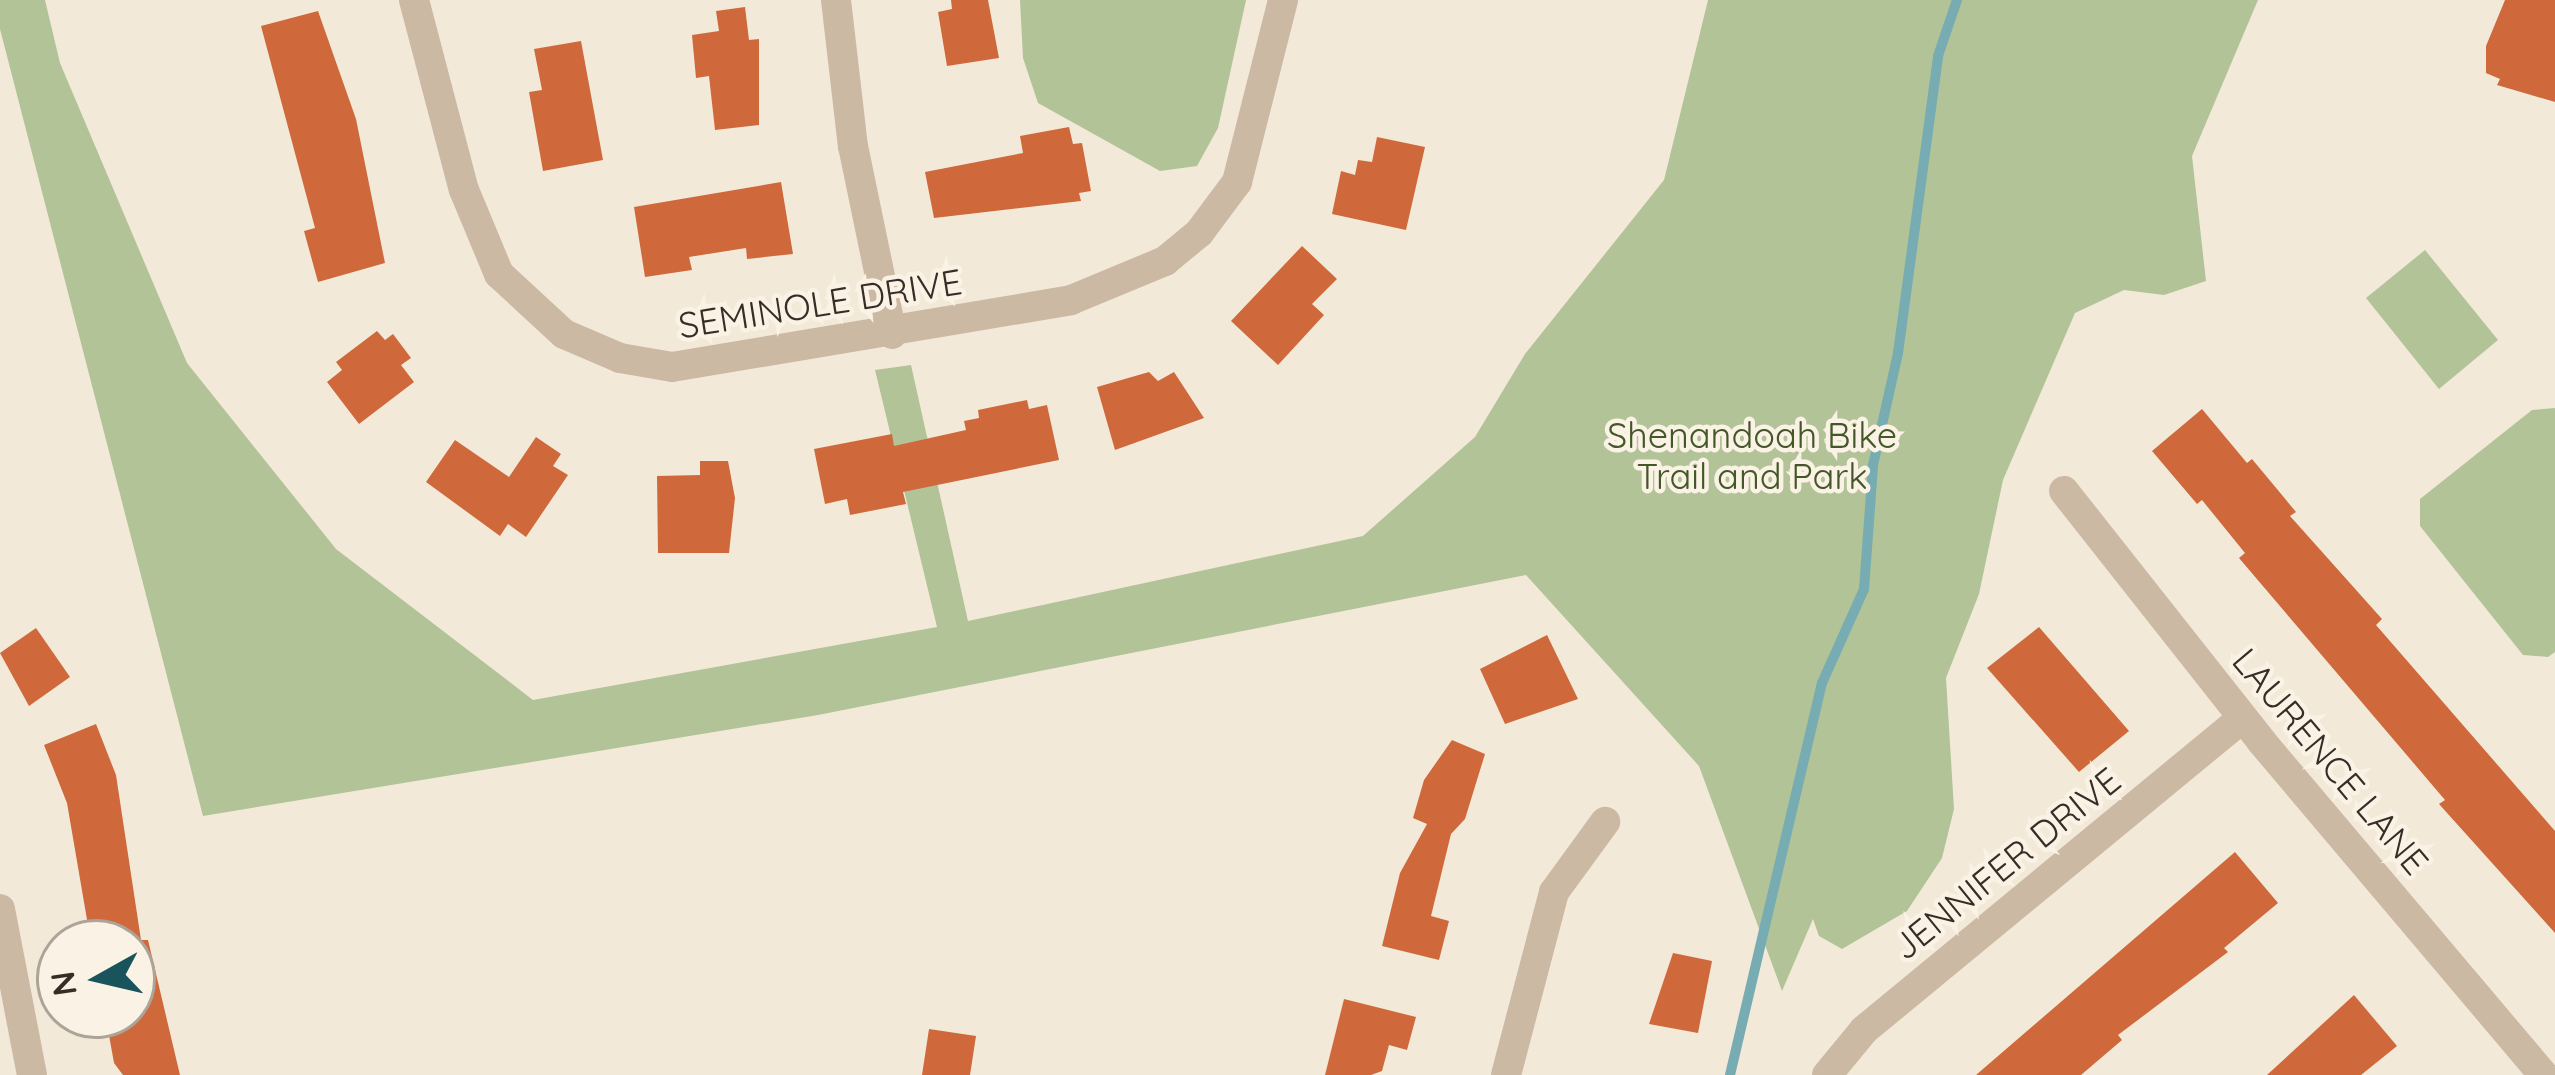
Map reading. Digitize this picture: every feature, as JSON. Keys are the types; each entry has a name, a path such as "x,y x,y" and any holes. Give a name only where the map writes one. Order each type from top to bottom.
{"street":[{"name":"SEMINOLE DRIVE","path":"414,0 484,251 553,326 604,353 672,367 892,334 1100,292 1165,261 1199,233 1237,182 1283,0"},
{"path":"836,0 854,146 892,334"},
{"name":"LAURENCE LANE","path":"2064,491 2242,718 2532,1071"},
{"name":"JENNIFER DRIVE","path":"1827,1075 1864,1030 2242,718"},
{"path":"1507,1075 1554,892 1605,822"},
{"path":"0,909 32,1075"}],"green space":[{"name":"Shenandoah Bike Trail and Park","path":"0,0 45,0 60,63 187,363 336,549 533,700 937,627 875,370 911,365 968,621 1363,536 1475,437 1525,354 1664,180 1708,0 2258,0 2192,156 2206,281 2164,295 2124,290 2075,313 2003,480 1979,594 1946,678 1954,809 1942,858 1907,911 1842,949 1819,936 1813,919 1782,991 1699,766 1526,575 818,715 203,816 0,29"},
{"path":"1020,0 1246,0 1218,128 1197,166 1160,171 1038,103 1023,58"},
{"path":"2425,250 2498,340 2439,389 2366,298"},
{"path":"2555,408 2555,652 2548,657 2523,655 2420,526 2420,499 2532,410"}],"building":[{"path":"951,0 988,0 999,58 947,66 938,12 952,9"},
{"path":"2505,0 2555,0 2555,102 2497,85 2500,79 2486,73 2486,46"},
{"path":"745,7 749,40 759,39 759,125 715,130 709,76 696,78 692,35 719,31 716,11"},
{"path":"318,11 356,119 385,263 318,282 304,231 315,228 261,26"},
{"path":"581,41 603,160 543,171 529,92 542,90 534,49"},
{"path":"1069,127 1073,144 1082,143 1091,191 1079,193 1081,201 934,218 925,172 1023,153 1020,136"},
{"path":"1377,137 1425,147 1406,230 1332,214 1341,171 1355,175 1358,160 1372,162"},
{"path":"781,182 793,254 747,259 746,248 689,257 692,270 645,277 634,207"},
{"path":"1302,246 1337,279 1312,304 1324,315 1278,365 1231,321"},
{"path":"377,331 385,340 393,334 411,358 401,365 414,382 359,424 327,382 342,370 336,362"},
{"path":"1149,372 1158,381 1174,372 1204,418 1115,450 1097,387"},
{"path":"1027,400 1029,409 1047,405 1059,460 903,492 906,504 850,515 847,499 825,504 814,449 892,434 894,446 966,430 964,421 979,418 978,410"},
{"path":"2202,409 2247,463 2252,459 2296,512 2290,516 2382,619 2376,625 2555,831 2555,933 2439,804 2445,800 2239,558 2245,553 2202,500 2197,504 2152,451"},
{"path":"536,437 561,454 553,466 568,475 526,537 508,524 500,536 426,482 455,440 509,477"},
{"path":"700,461 728,461 735,498 729,553 658,553 657,476 700,475"},
{"path":"2039,627 2129,731 2079,772 1987,668"},
{"path":"36,628 70,677 29,706 0,653"},
{"path":"1547,635 1578,699 1505,724 1480,669"},
{"path":"96,724 116,775 138,919 87,919 67,803 44,745"},
{"path":"1452,740 1485,754 1465,819 1451,834 1431,916 1449,921 1439,960 1382,946 1400,873 1427,824 1413,818 1424,780"},
{"path":"2235,852 2278,903 2224,948 2228,952 2118,1035 2122,1040 2081,1075 1976,1075"},
{"path":"1673,953 1712,961 1698,1033 1649,1024"},
{"path":"156,974 180,1075 123,1075 114,1063 110,1039 156,1039"},
{"path":"2354,995 2397,1046 2361,1075 2267,1075"},
{"path":"1344,999 1416,1017 1407,1050 1389,1045 1382,1071 1325,1075"},
{"path":"929,1029 976,1036 970,1075 922,1075"}],"waterway":[{"path":"1730,1075 1822,683 1864,589 1873,465 1898,353 1938,56 1957,0"}]}
